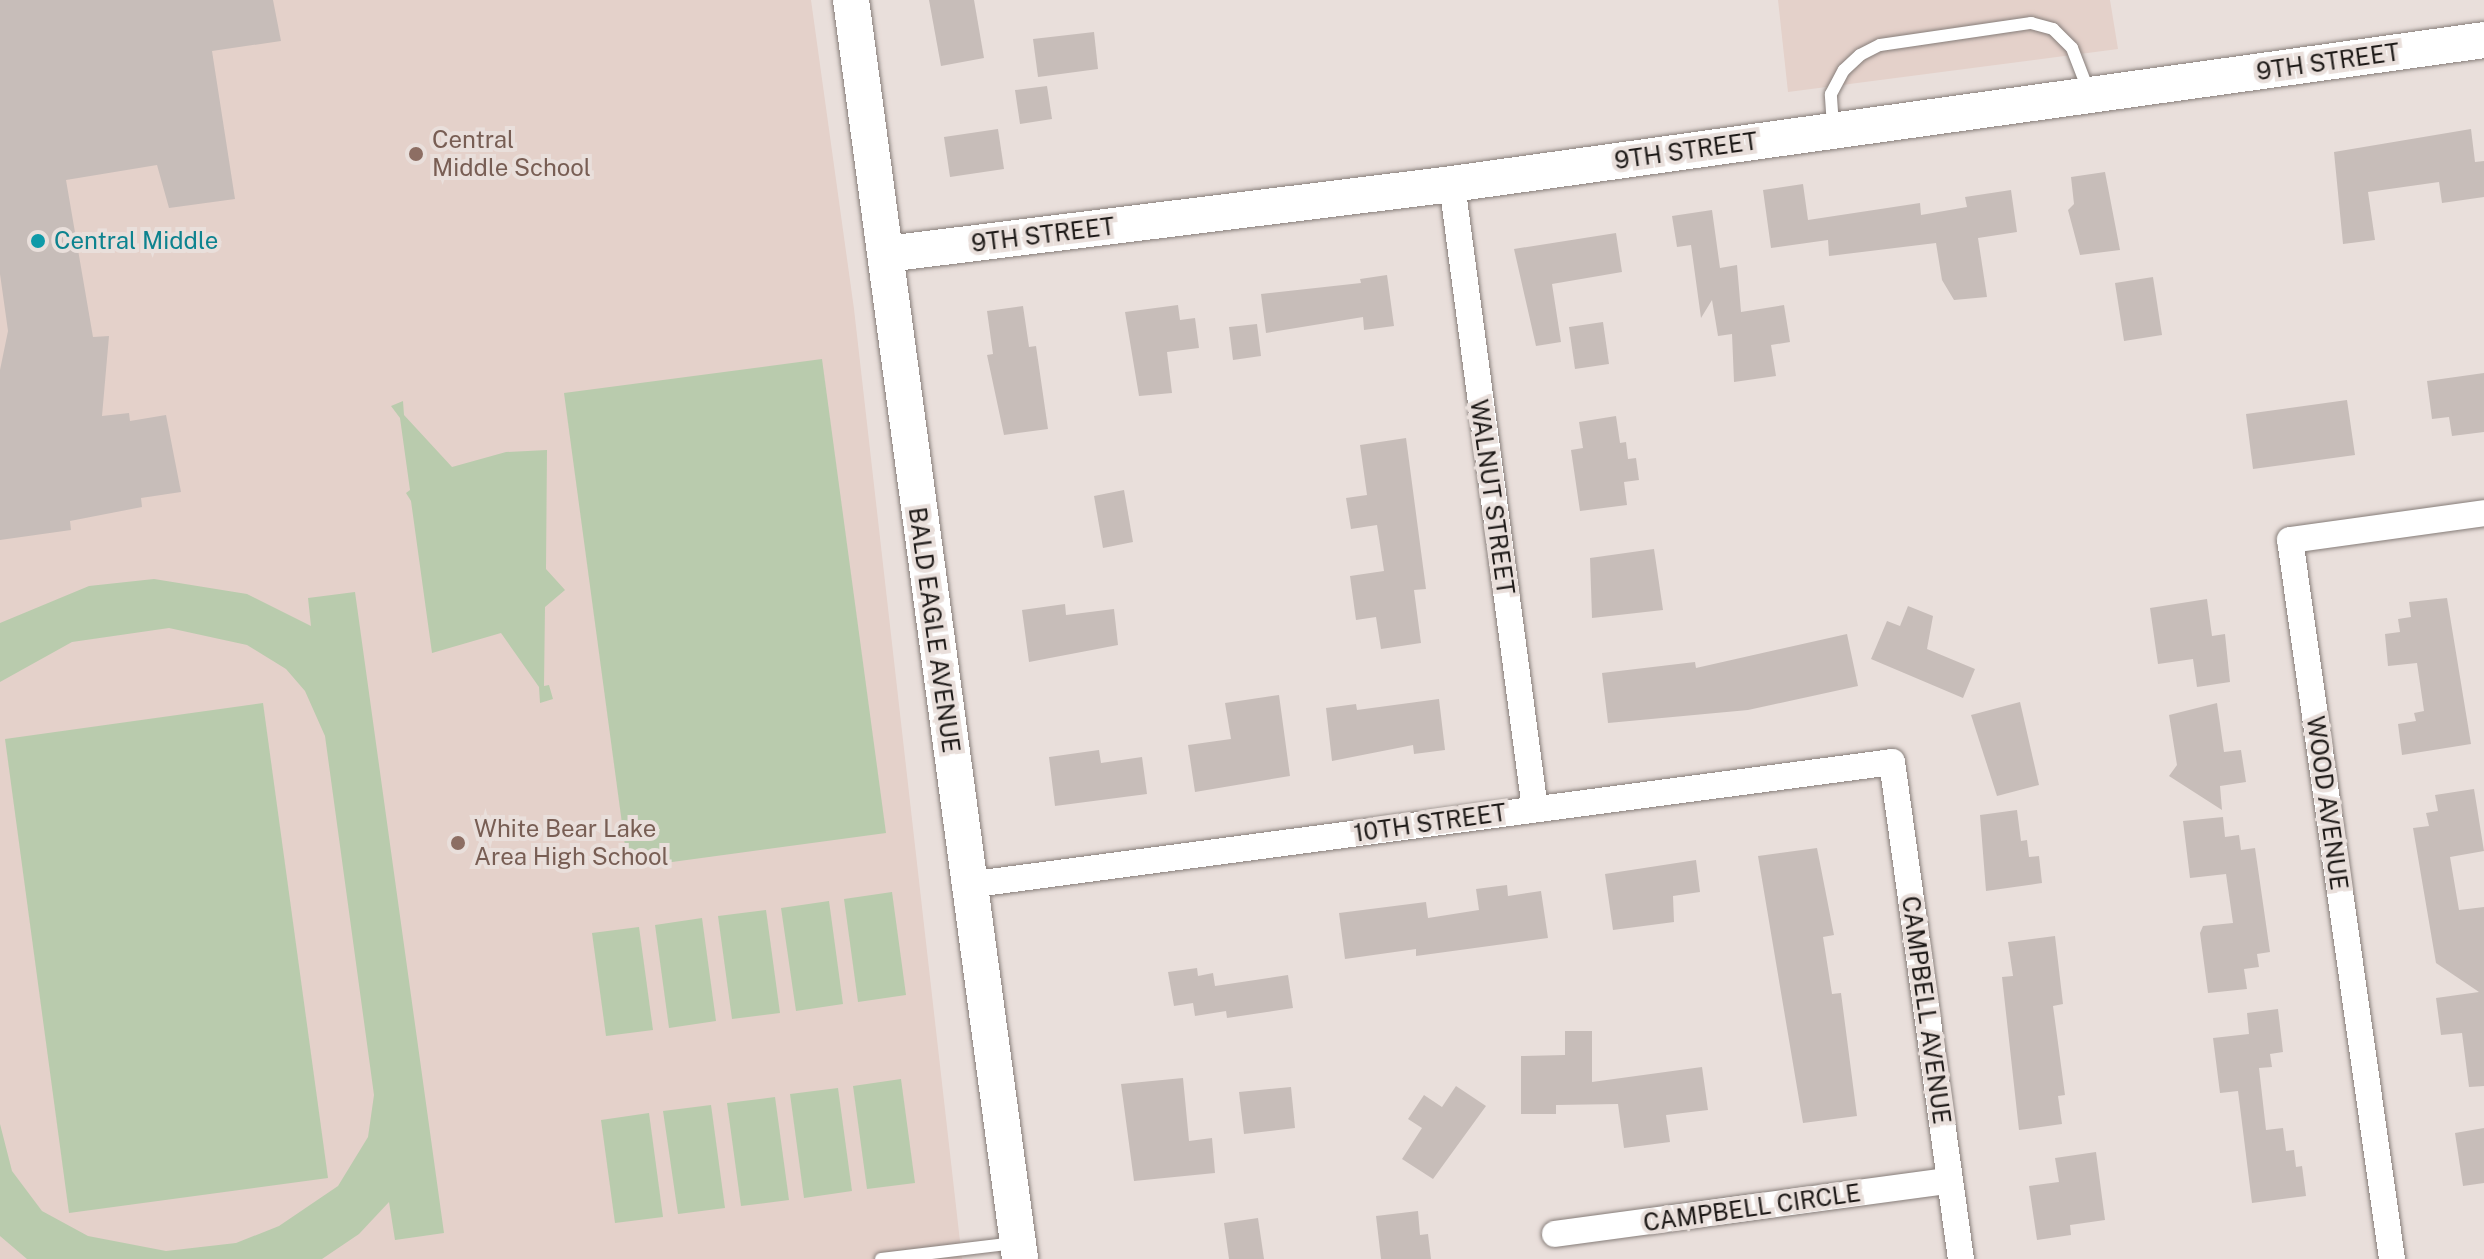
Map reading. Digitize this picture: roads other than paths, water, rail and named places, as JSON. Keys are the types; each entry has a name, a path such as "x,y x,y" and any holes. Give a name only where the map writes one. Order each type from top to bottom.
{"street":[{"name":"BALD EAGLE AVENUE","path":"851,0 1019,1251"},
{"name":"9TH STREET","path":"887,254 1452,184 2484,40"},
{"name":"WALNUT STREET","path":"1452,184 1535,809"},
{"name":"WOOD AVENUE","path":"2392,1259 2290,540 2484,513"},
{"name":"10TH STREET","path":"968,885 1892,762"},
{"name":"CAMPBELL AVENUE","path":"1892,762 1961,1259"},
{"name":"CAMPBELL CIRCLE","path":"1555,1234 1949,1181"}],"lane":[{"path":"1834,130 1831,94 1844,70 1860,55 1880,45 2031,23 2053,29 2072,48 2090,95"},
{"path":"881,1259 1019,1251"}],"place":[{"name":"Central Middle School","path":"416,154"},
{"name":"Central Middle","path":"38,241"},
{"name":"White Bear Lake Area High School","path":"458,843"}]}
